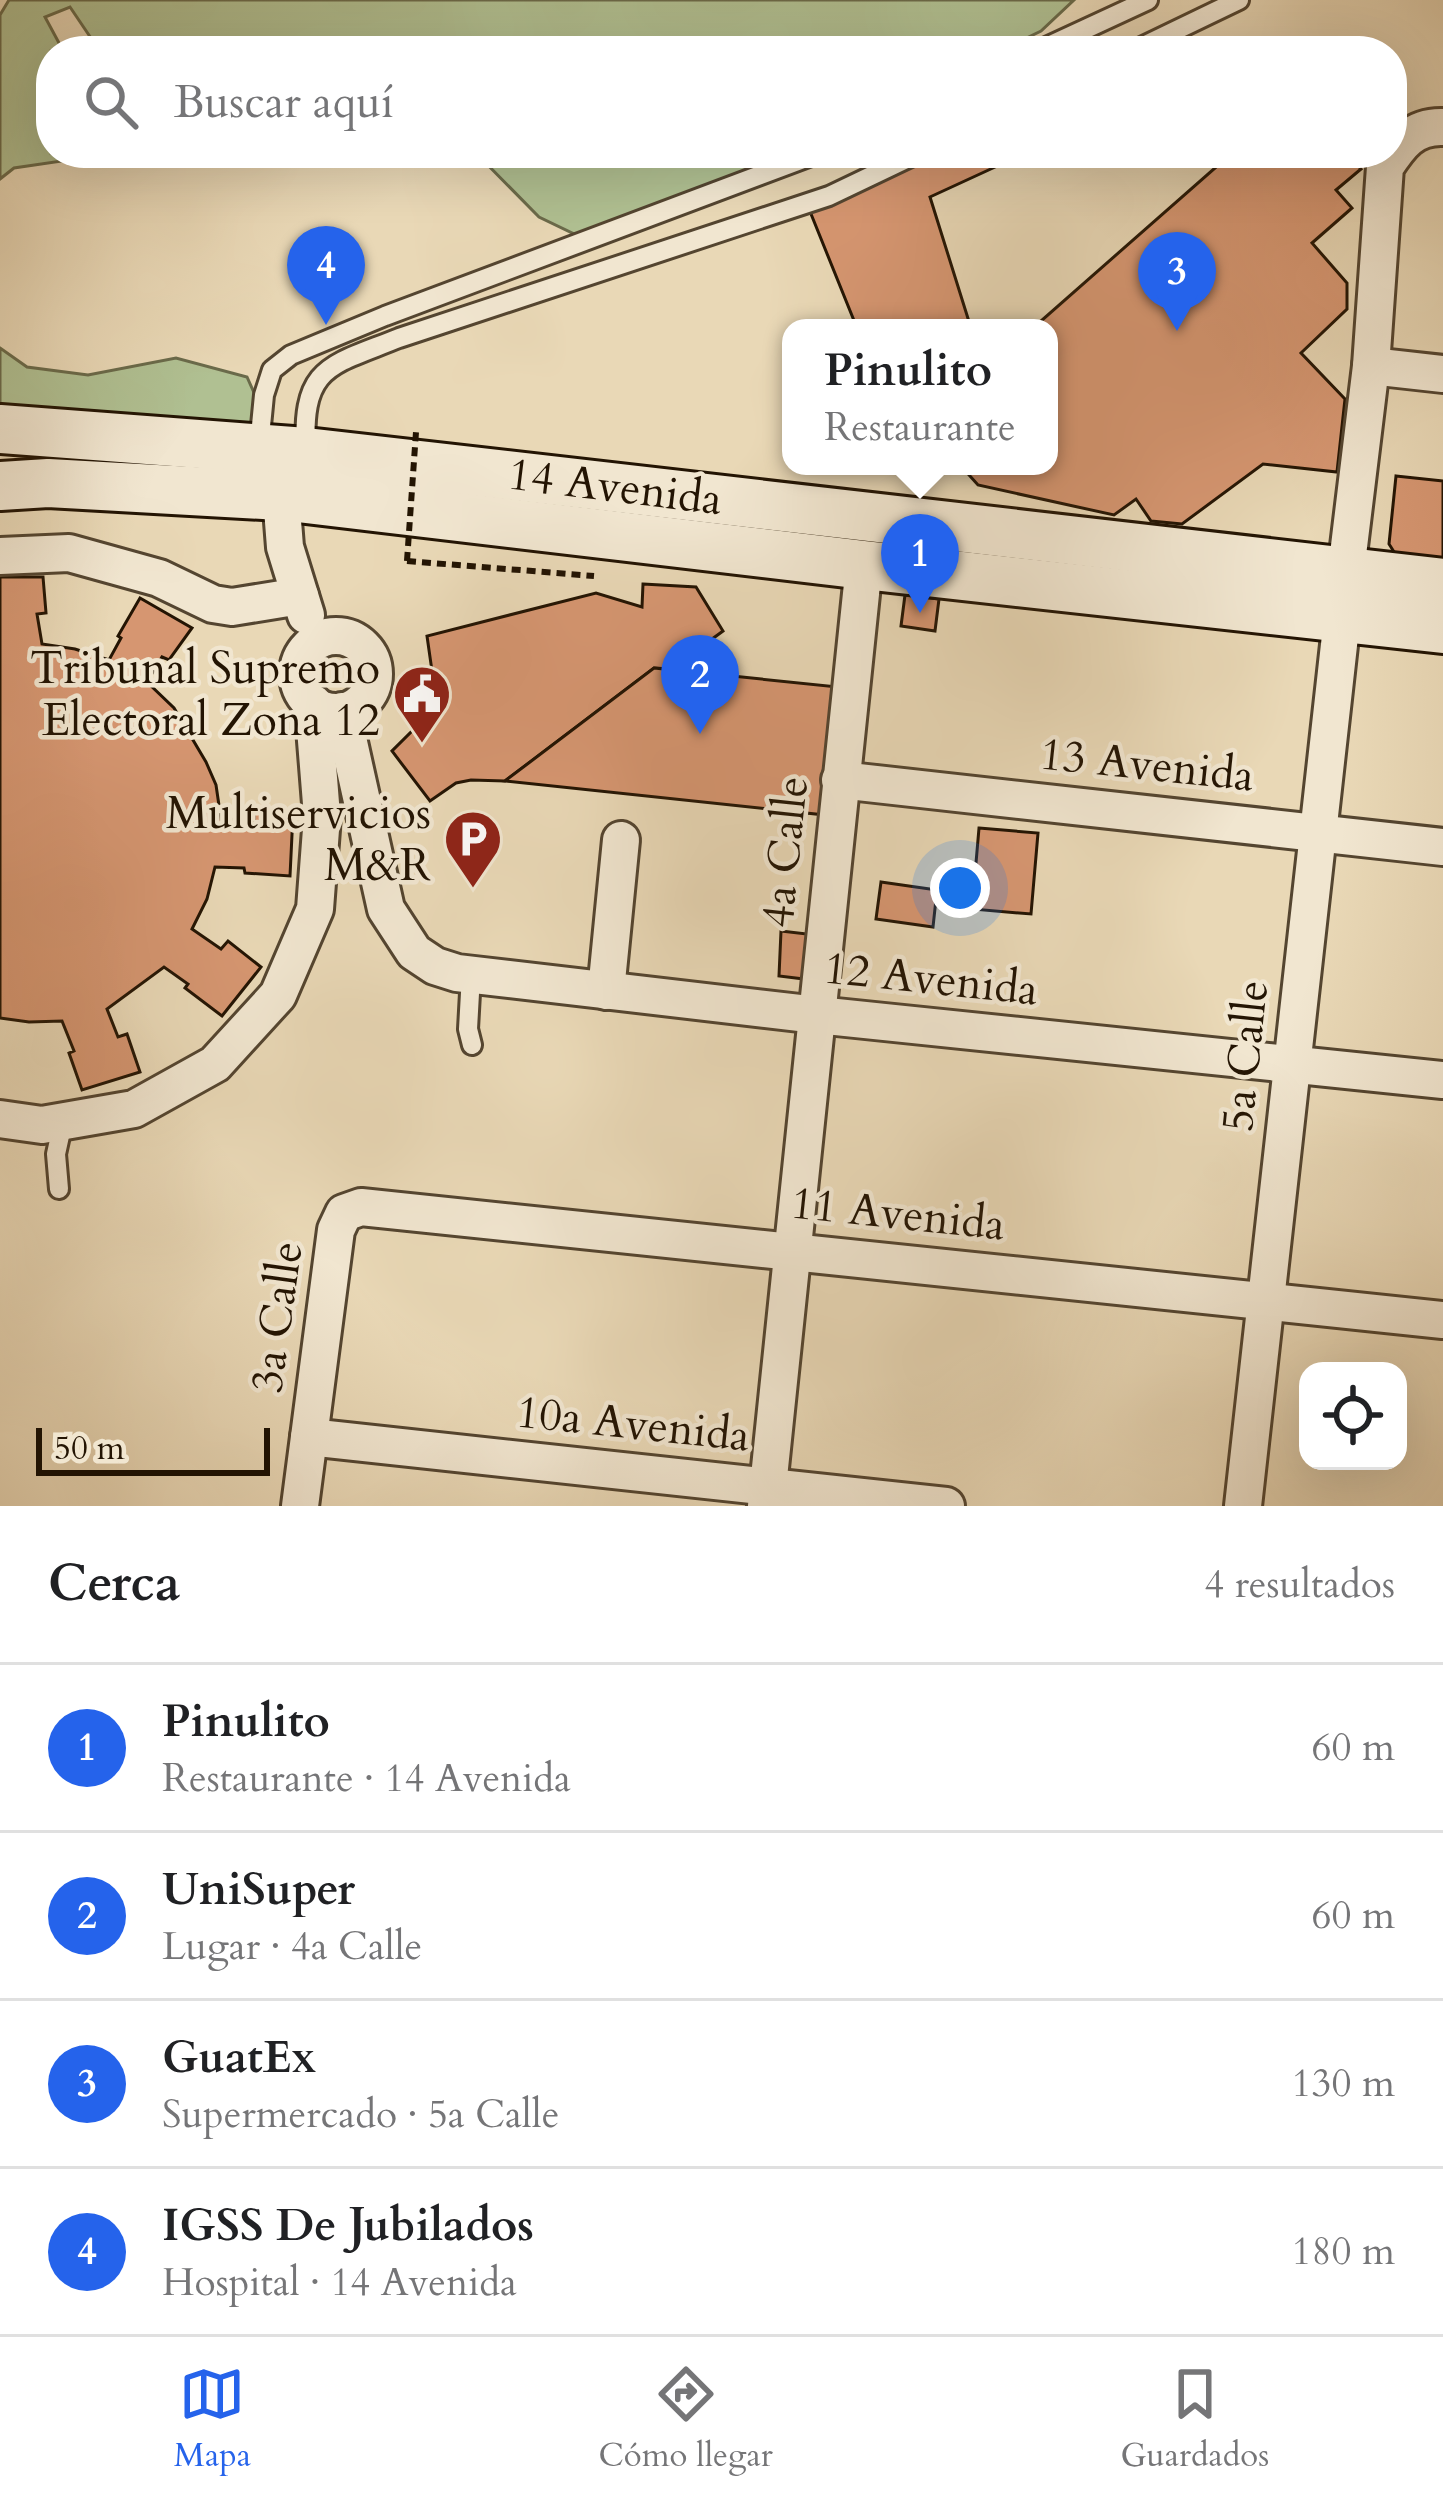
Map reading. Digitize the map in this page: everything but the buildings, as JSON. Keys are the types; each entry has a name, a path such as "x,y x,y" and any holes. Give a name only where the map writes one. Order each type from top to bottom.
{"main road":[{"name":"14 Avenida","path":"0,429 283,450 1344,594 1443,629"},
{"name":"14 Avenida","path":"0,486 48,483 280,496 864,566 1344,594 1443,583"}],"street":[{"name":"5a Calle","path":"1407,139 1443,127"},
{"name":"5a Calle","path":"1244,1506 1371,366 1385,168"},
{"path":"1371,366 1443,374"},
{"path":"280,496 285,547 315,642"},
{"path":"0,556 69,553 159,578 213,604 232,607 300,596"},
{"name":"4a Calle","path":"767,1496 864,566"},
{"path":"339,636 369,655 374,680 363,701 327,707 304,694 300,660 315,642 339,636"},
{"path":"322,816 362,804 327,707"},
{"path":"0,1119 42,1126 134,1109 215,1064 278,995 315,909 327,707"},
{"name":"13 Avenida","path":"841,779 1443,847"},
{"name":"12 Avenida","path":"362,804 386,909 414,952 435,966 471,975 817,1015 1443,1080"},
{"path":"606,991 621,840"},
{"name":"11 Avenida","path":"344,1213 361,1207 1443,1320"},
{"name":"3a Calle","path":"300,1506 336,1230 344,1213"},
{"name":"10a Avenida","path":"309,1437 767,1496 946,1506"}],"lane":[{"path":"1070,36 1148,0"},
{"path":"1163,36 1239,0"},
{"path":"779,168 291,355 272,370 264,395 283,450 305,431 309,392 322,374 339,363 399,338 829,196 888,168"},
{"path":"471,975 468,1029 472,1046"},
{"path":"58,1189 56,1154 63,1122"}],"path":[{"path":"407,561 416,432"}],"green space":[{"path":"9,0 1074,0 1031,36 90,36 70,7 45,17 55,36 36,36 36,165 14,168 0,179 0,15"},
{"path":"491,168 767,168 589,241 539,217"},
{"path":"0,348 27,367 88,375 176,358 247,377 260,406 245,434 0,406"}],"place":[{"name":"IGSS De Jubilados","path":"326,325"},
{"name":"GuatEx","path":"1177,331"},
{"name":"Pinulito","path":"920,613"},
{"name":"UniSuper","path":"700,734"},
{"name":"Tribunal Supremo Electoral Zona 12","path":"422,745"},
{"name":"Multiservicios M&R","path":"473,890"}]}
